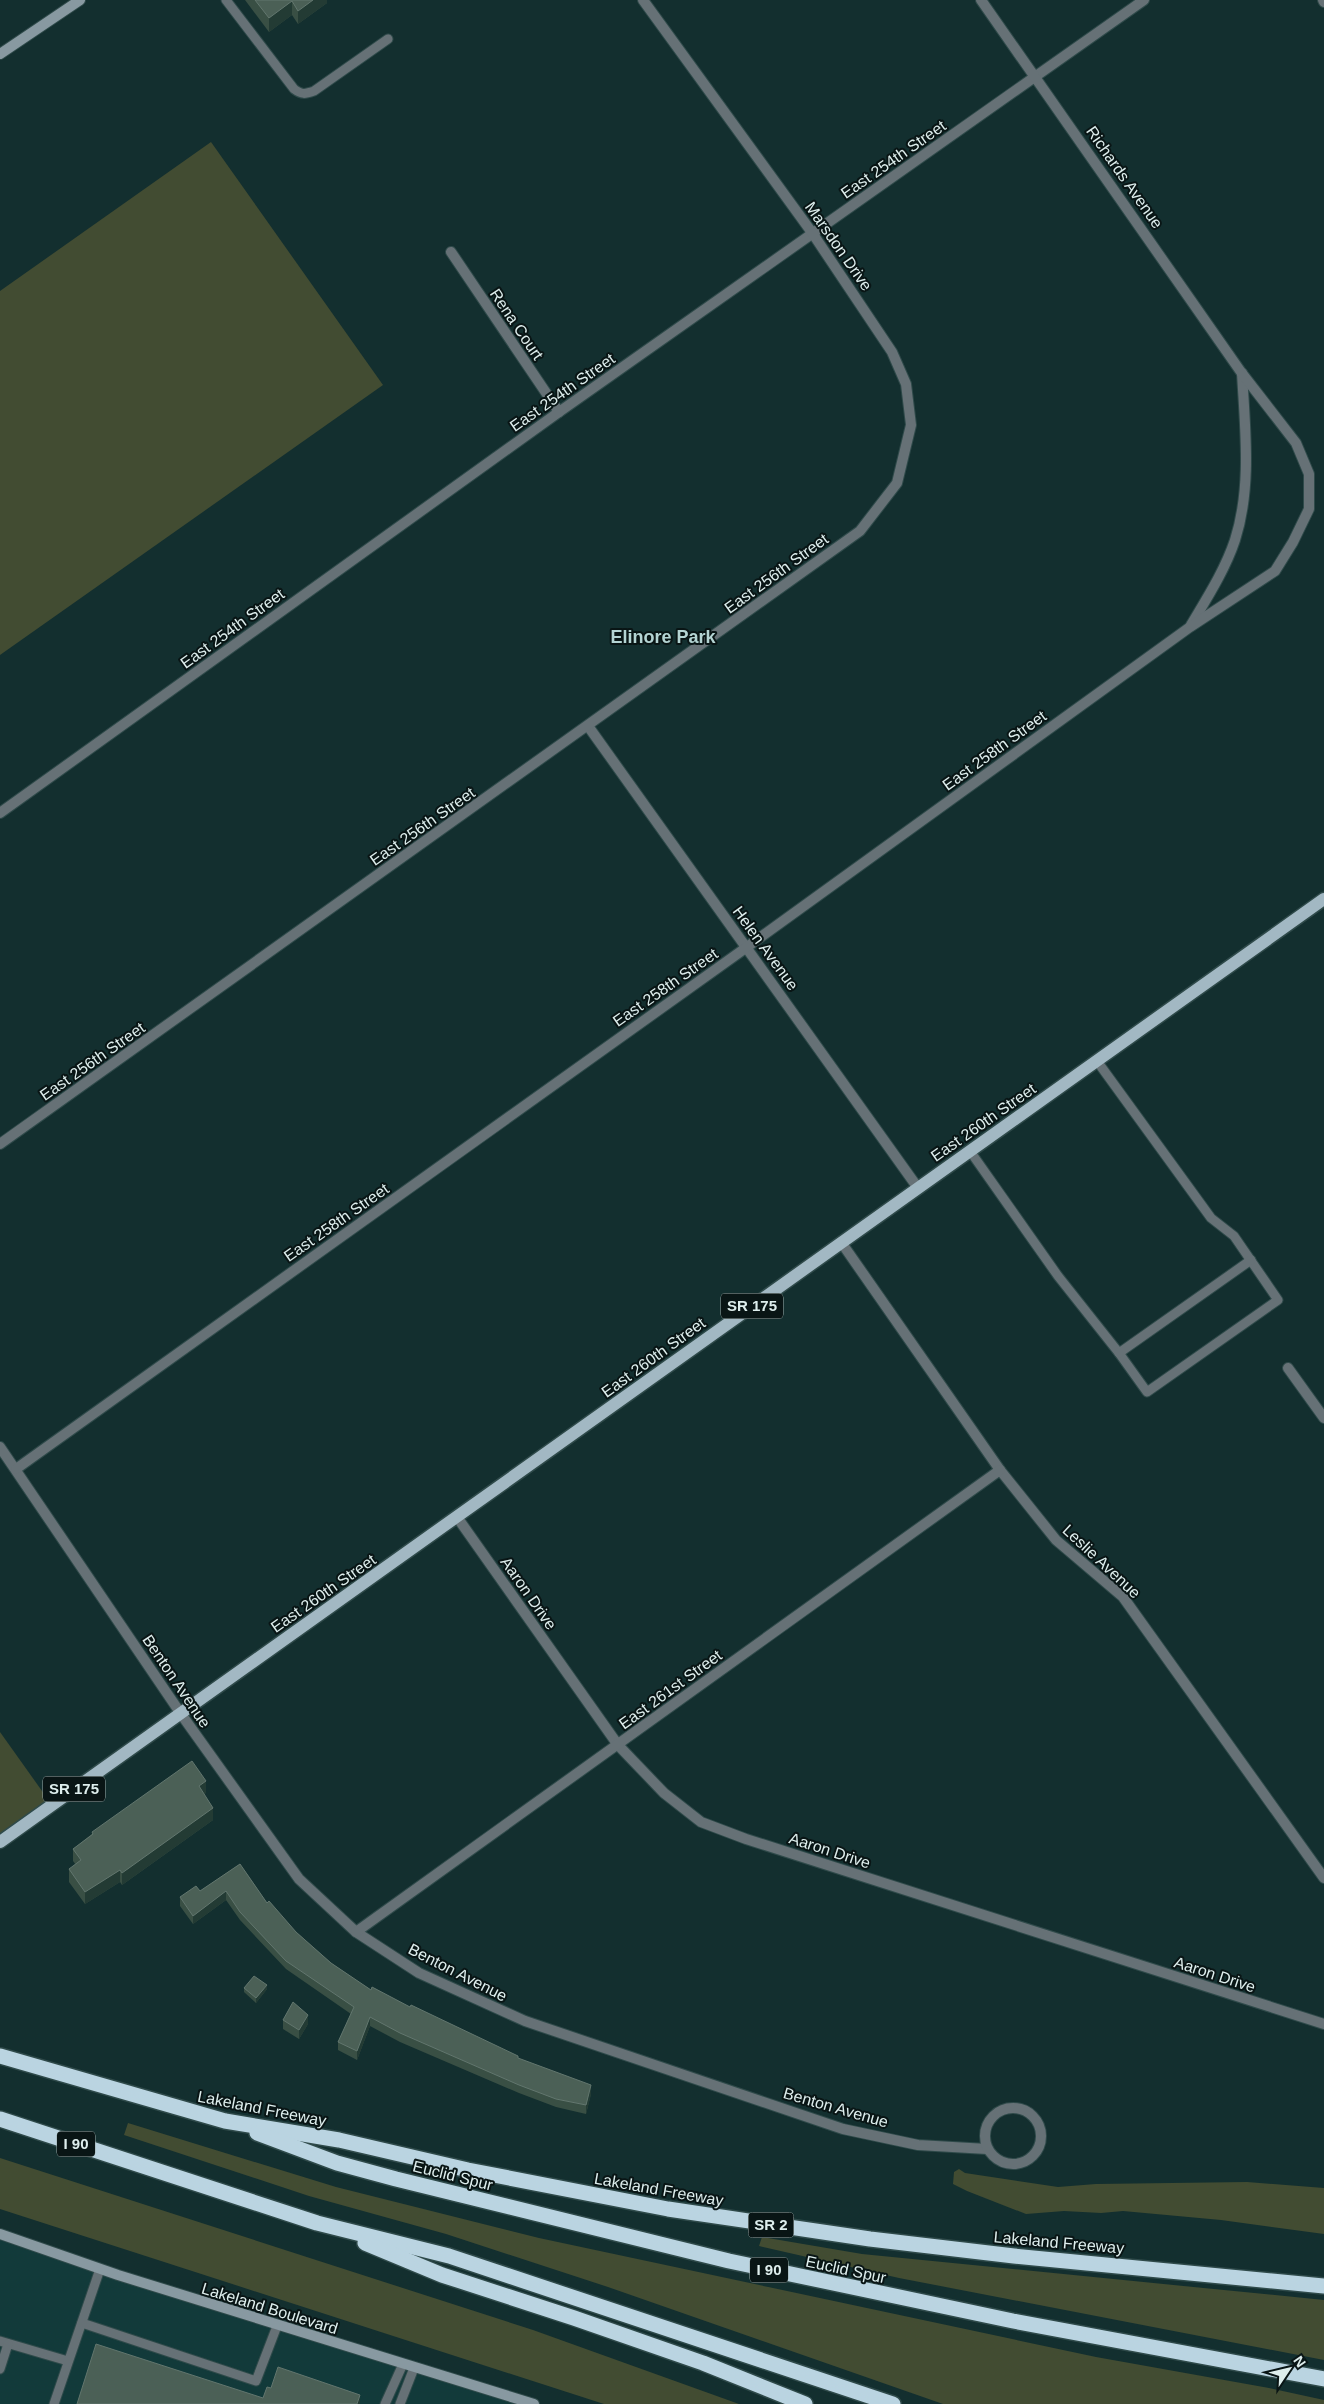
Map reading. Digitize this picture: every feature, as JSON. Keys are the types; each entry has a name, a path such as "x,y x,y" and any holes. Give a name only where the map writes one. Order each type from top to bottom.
{"highway":[{"name":"Lakeland Freeway","path":"0,2056 225,2121 339,2140 468,2170 612,2198 802,2230 1014,2256 1324,2286"},
{"name":"I 90","path":"0,2119 317,2224 442,2275 638,2340 805,2404"},
{"name":"Euclid Spur","path":"225,2121 336,2163 673,2248 1013,2321 1324,2379"},
{"path":"317,2224 449,2256 893,2404"}],"main road":[{"name":"East 260th Street","path":"0,1842 1324,899"}],"street":[{"path":"0,54 80,0"},
{"name":"Marsdon Drive","path":"643,0 813,234 892,352 906,384 911,425 897,483 860,531"},
{"name":"Richards Avenue","path":"981,0 1242,372 1296,442 1309,474 1309,509"},
{"name":"East 254th Street","path":"0,813 559,412 1144,0"},
{"name":"Rena Court","path":"451,252 559,412"},
{"path":"1190,627 1220,574 1235,540 1244,493 1246,448 1242,372"},
{"name":"East 258th Street","path":"16,1468 747,947 1190,627 1275,571 1293,542 1309,509"},
{"name":"East 256th Street","path":"0,1144 860,531"},
{"name":"Helen Avenue","path":"588,726 918,1188"},
{"name":"Leslie Avenue","path":"841,1242 1000,1470 1056,1540 1123,1597 1324,1878"},
{"path":"1288,1368 1324,1418"},
{"name":"Benton Avenue","path":"0,1447 181,1714 299,1879 356,1932 419,1973 525,2022 843,2128 918,2145 987,2149"},
{"name":"East 261st Street","path":"356,1932 1000,1470"},
{"name":"Aaron Drive","path":"457,1517 618,1745 664,1793 701,1822 746,1839 1324,2024"},
{"path":"1005,2109 1024,2110 1033,2115 1038,2124 1041,2142 1038,2150 1025,2162 1008,2165 992,2156 987,2149 984,2139 989,2120 1005,2109"},
{"name":"Lakeland Boulevard","path":"0,2234 100,2269 277,2326 534,2404"}],"lane":[{"path":"226,0 294,89 300,93 305,94 314,90 388,39"},
{"path":"970,1151 1058,1276 1119,1353 1146,1392 1278,1300 1234,1236 1211,1218 1097,1060"},
{"path":"1119,1353 1251,1260"},
{"path":"54,2404 100,2269"},
{"path":"82,2322 256,2381 277,2326"},
{"path":"0,2369 4,2342 68,2361"},
{"path":"385,2404 403,2364"},
{"path":"400,2404 414,2368"}],"shaded area":[{"path":"0,2234 534,2404 0,2404"}],"green space":[{"path":"211,142 383,385 0,655 0,291"},
{"path":"0,1732 52,1805 0,1842"},
{"path":"128,2123 336,2187 539,2238 1096,2357 1269,2388 1324,2400 1324,2404 943,2404 608,2287 446,2234 309,2196 124,2135"},
{"path":"0,2158 533,2330 739,2404 604,2404 0,2209"},
{"path":"959,2169 965,2173 1058,2187 1096,2184 1247,2182 1324,2188 1324,2234 1221,2220 1123,2211 1101,2213 1064,2211 1026,2214 953,2184 954,2172"},
{"path":"762,2237 862,2254 1324,2300 1324,2360 899,2278 759,2246"}],"building":[{"path":"255,0 313,0 298,11 292,1 269,18"},
{"path":"192,1761 206,1781 199,1786 213,1808 122,1873 120,1870 85,1892 69,1869 81,1860 73,1849 93,1834 92,1832"},
{"path":"240,1864 267,1903 269,1901 296,1932 331,1963 371,1990 372,1987 410,2007 411,2005 518,2056 518,2058 591,2085 586,2105 556,2099 519,2085 400,2033 370,2017 357,2051 338,2042 354,2007 286,1961 240,1912 226,1891 193,1916 180,1897 196,1886 200,1891"},
{"path":"254,1976 267,1985 256,1998 244,1988"},
{"path":"293,2002 308,2015 299,2030 283,2020"},
{"path":"96,2344 263,2398 267,2387 271,2388 278,2367 360,2395 357,2404 77,2404"}],"district":[{"name":"Elinore Park","path":"663,637"}]}
